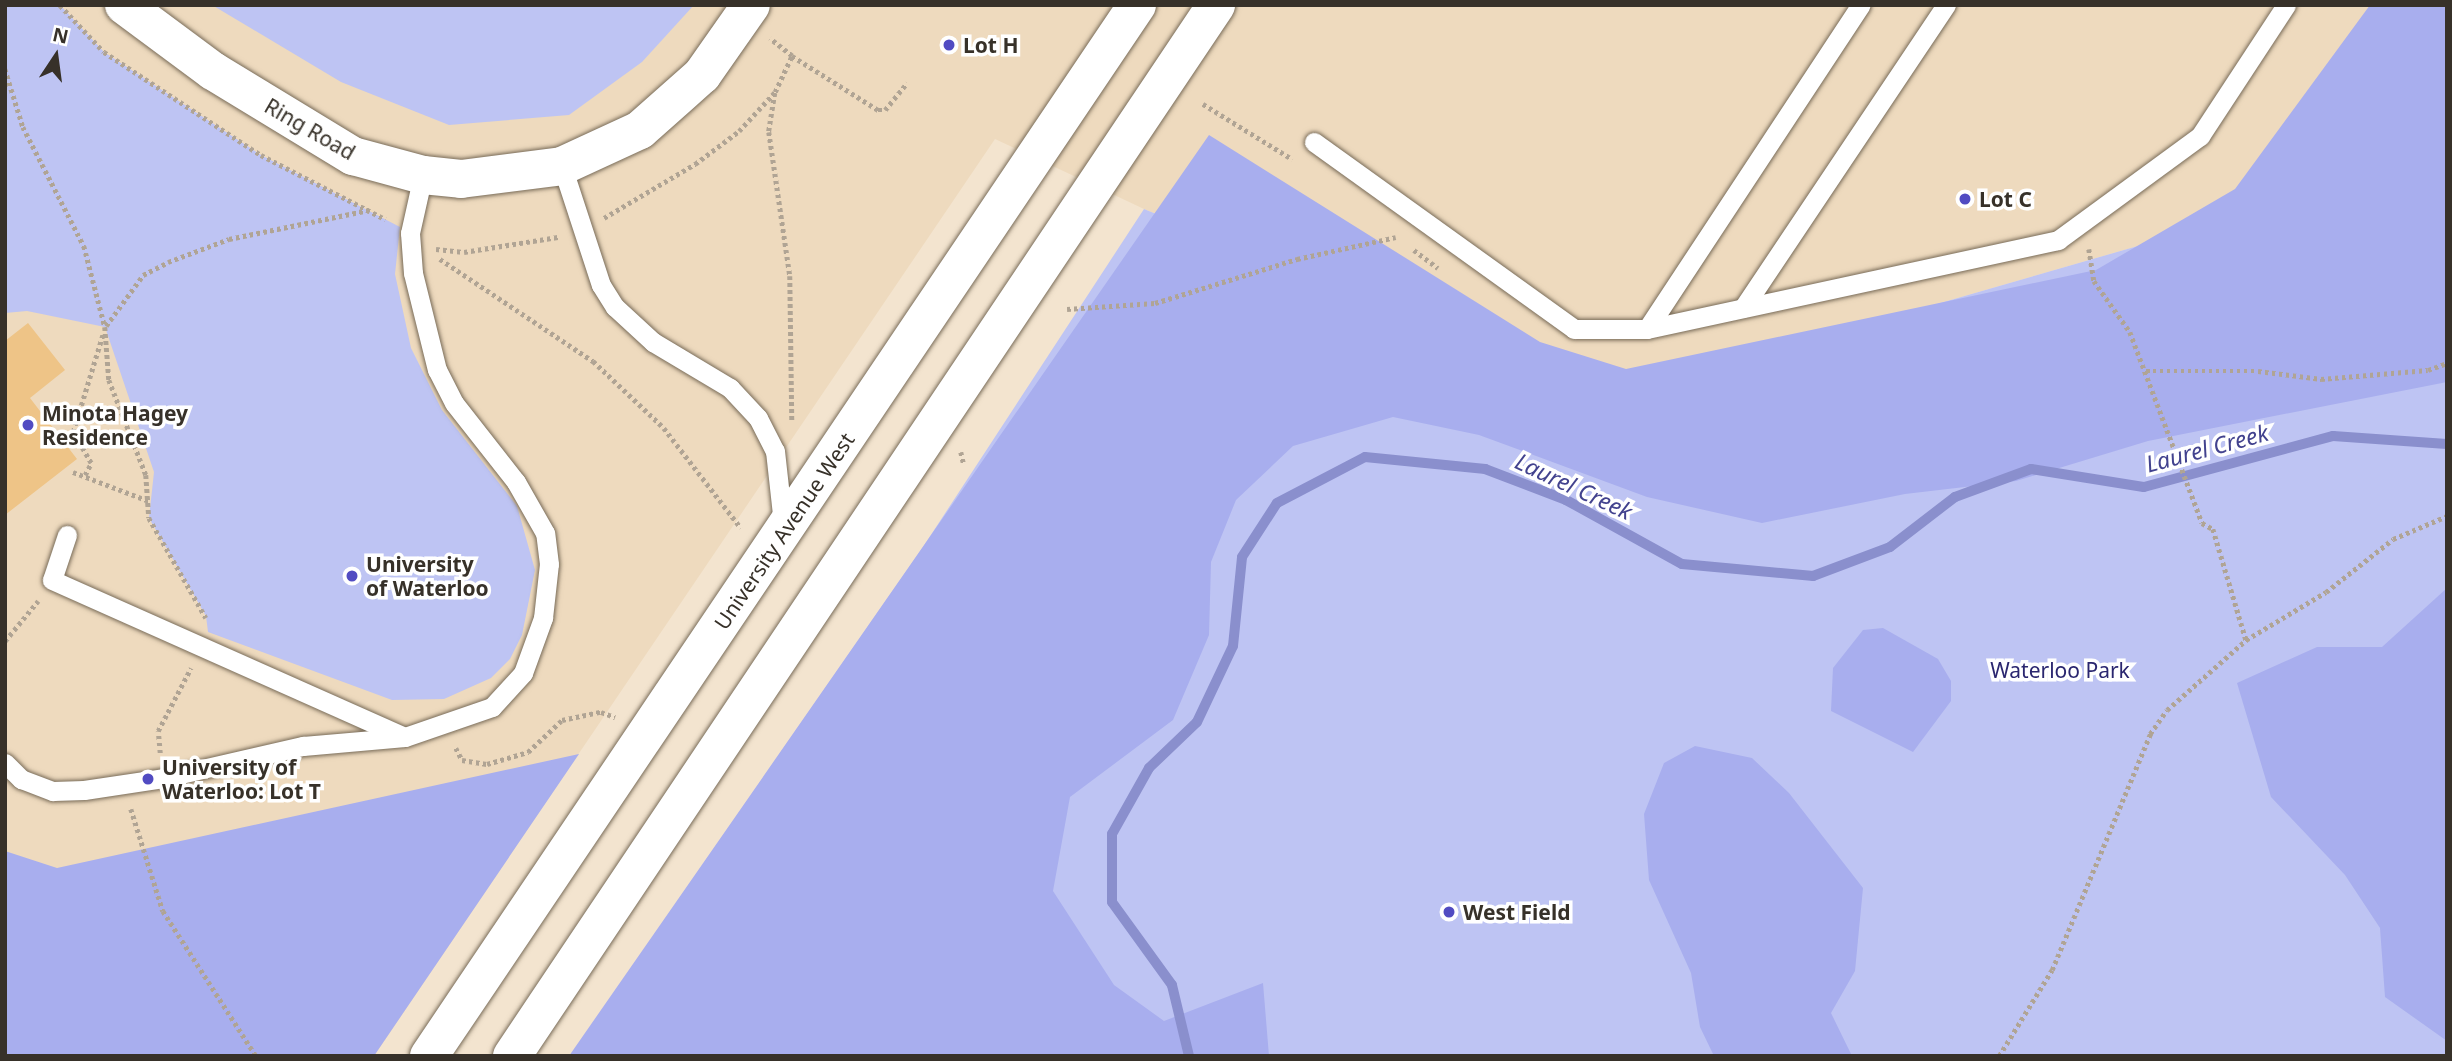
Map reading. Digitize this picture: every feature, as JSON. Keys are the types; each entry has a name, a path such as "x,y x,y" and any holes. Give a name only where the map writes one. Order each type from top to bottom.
{"main road":[{"name":"Ring Road","path":"124,5 213,71 353,156 423,175 461,179 562,166 640,130 674,103 702,75 751,5"},
{"name":"University Avenue West","path":"429,1056 1137,5"},
{"path":"512,1056 1216,5"}],"lane":[{"path":"1647,328 1861,5"},
{"path":"1743,308 1946,5"},
{"path":"1314,142 1574,328 1647,328 2058,240 2200,135 2286,5"},
{"path":"562,166 601,285 615,307 653,342 730,388 758,418 775,451 783,531"},
{"path":"5,763 21,779 52,791 124,785 303,746 405,737 445,726 492,707 523,673 539,635 550,564 545,533 500,458 454,403 437,370 419,313 410,233 423,175"},
{"path":"67,535 52,580 405,737"}],"path":[{"path":"60,5 104,52 261,155 370,210 229,239 168,262 143,275 105,327 73,432 92,463 85,475"},
{"path":"792,56 878,110 885,110 907,83"},
{"path":"5,69 23,127 83,246 105,327 109,380 146,475 149,517 206,617 208,632 202,647 158,731 163,778"},
{"path":"775,92 769,132 790,276 792,437"},
{"path":"2084,220 2094,281 2130,332 2146,371 2162,424 2202,523 2213,529 2246,640"},
{"path":"410,233 447,265 593,362 664,428 742,528"},
{"path":"1067,309 1155,303 1297,259 1396,237"},
{"path":"2146,371 2258,371 2321,379 2428,370 2447,363"},
{"path":"960,449 964,464"},
{"path":"73,472 149,500"},
{"path":"1999,1056 2052,970 2150,734 2167,710 2246,640 2326,592 2393,538 2447,516"},
{"path":"5,641 52,580"},
{"path":"445,726 462,760 487,764 528,752 562,720 601,712 620,718"},
{"path":"124,785 163,911 256,1056"}],"shaded area":[{"name":"University of Waterloo","path":"5,5 2447,5 2287,203 1607,399 1144,209 995,139 374,1056 5,1056"},
{"path":"2370,5 2447,5 2447,382 2148,441 2016,481 1905,494 1762,523 1647,497 1479,435 1393,417 1293,446 1236,500 1211,562 1209,635 1173,720 1070,797 1053,891 1114,985 1164,1021 1263,983 1269,1056 569,1056 1209,135 1540,342 1626,369 2096,270 2235,189"},
{"path":"2447,588 2447,1041 2385,997 2380,928 2345,875 2271,797 2237,683 2317,647 2382,647"},
{"path":"1883,628 1938,659 1951,681 1951,701 1913,752 1831,711 1833,668 1863,630"},
{"path":"1695,746 1752,758 1789,793 1863,888 1855,971 1831,1013 1852,1056 1714,1056 1700,1027 1691,973 1649,880 1644,814 1664,763"},
{"path":"579,754 374,1056 5,1056 5,851 57,868"}],"green space":[{"path":"5,5 60,5 104,52 261,155 400,227 395,274 411,348 442,410 517,506 535,570 522,635 510,659 491,678 444,699 392,700 208,632 206,616 149,518 154,472 105,327 27,311 5,313"},
{"path":"212,5 694,5 642,62 569,115 449,125 341,82"},
{"name":"Waterloo Park","path":"2447,17 2447,1056 570,1056 923,547 1144,209 1607,399 2287,203"}],"building":[{"name":"Minota Hagey Residence","path":"28,323 65,370 30,398 77,459 5,515 5,341"}],"waterway":[{"name":"Laurel Creek","path":"1189,1056 1172,985 1112,902 1112,834 1149,768 1197,722 1233,646 1242,557 1277,503 1365,457 1485,469 1566,500 1682,564 1813,576 1890,547 1955,497 2031,469 2144,487 2333,436 2447,444"}],"place":[{"name":"Lot H","path":"949,45"},
{"name":"Lot C","path":"1965,199"},
{"name":"Minota Hagey Residence","path":"28,425"},
{"name":"University of Waterloo","path":"352,576"},
{"name":"University of Waterloo: Lot T","path":"148,779"},
{"name":"West Field","path":"1449,912"}]}
